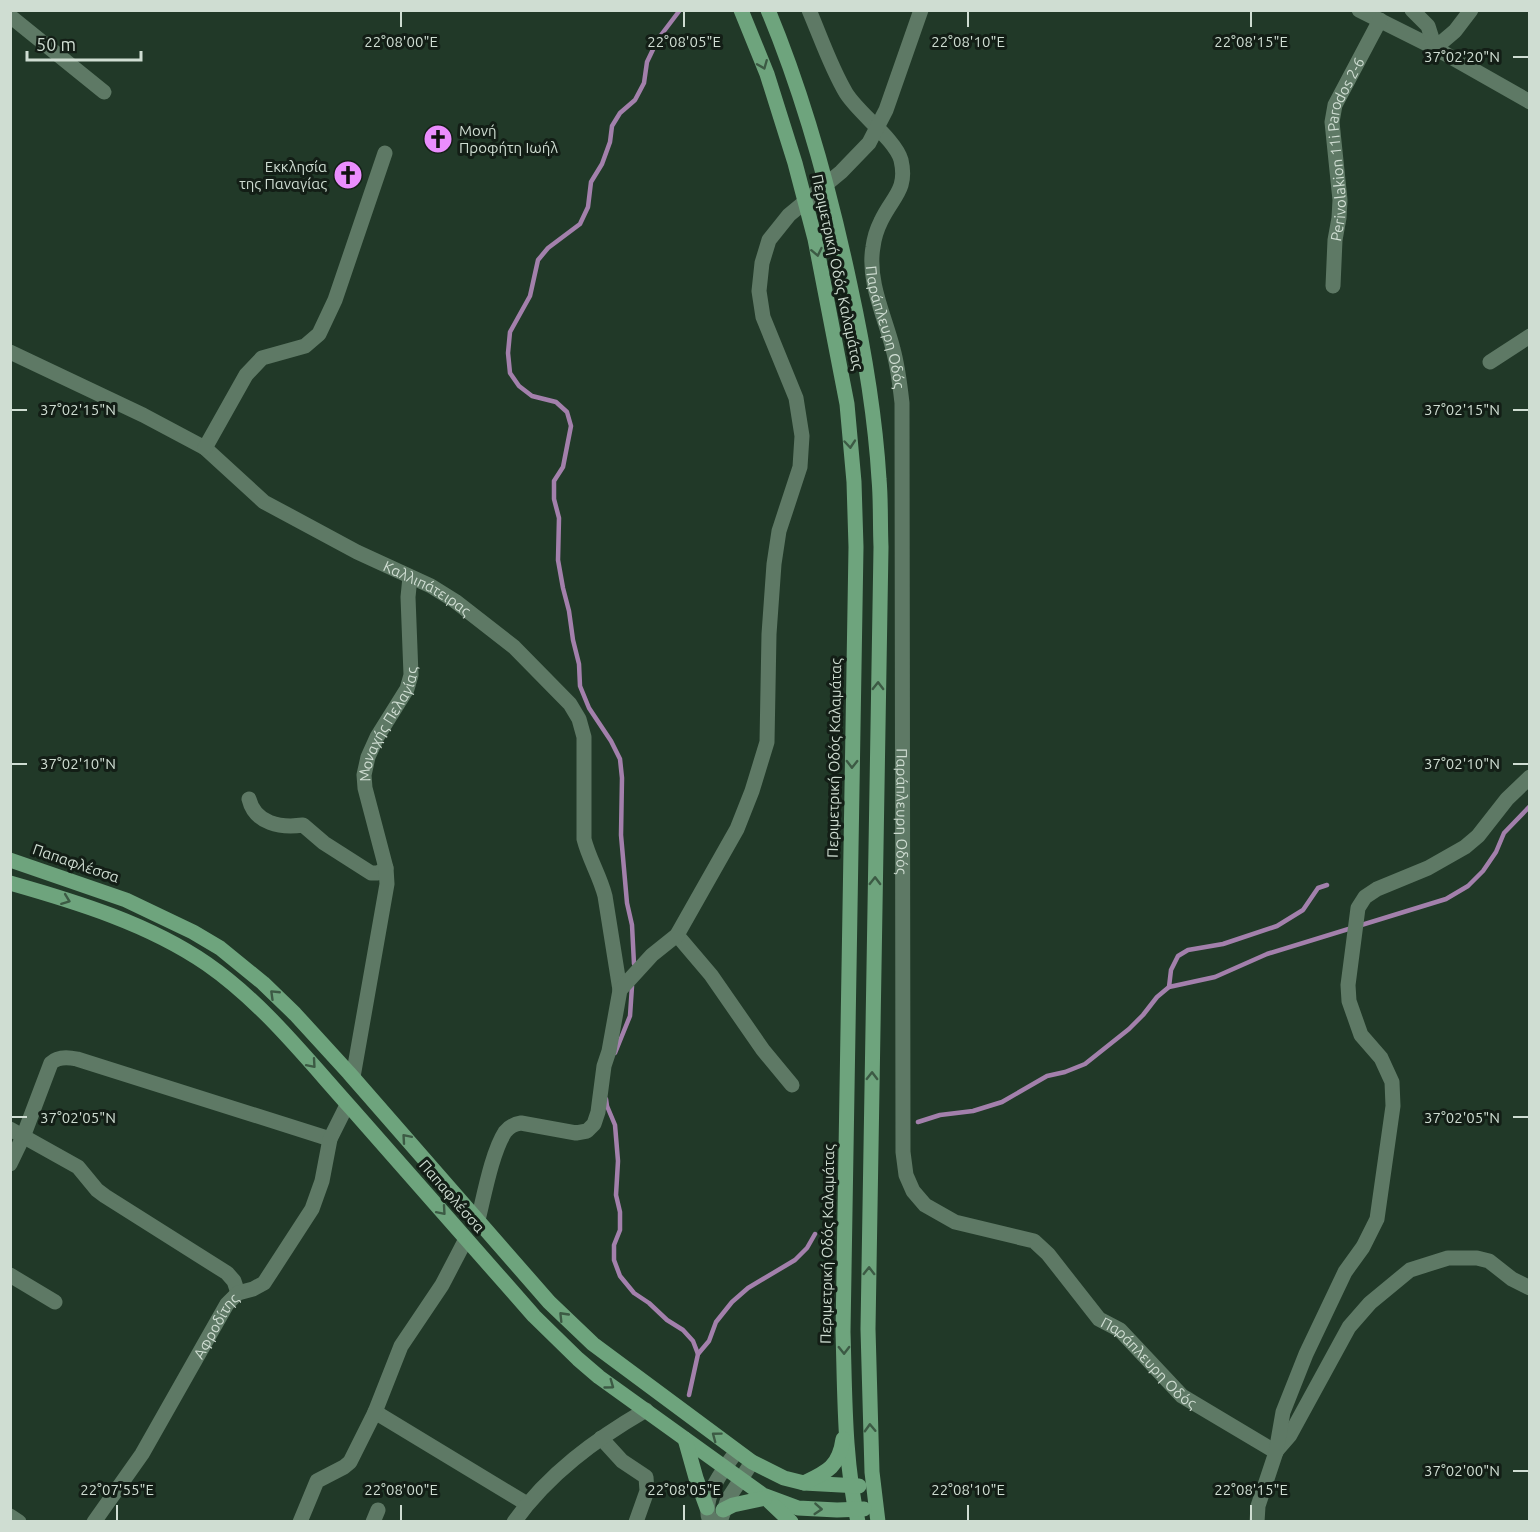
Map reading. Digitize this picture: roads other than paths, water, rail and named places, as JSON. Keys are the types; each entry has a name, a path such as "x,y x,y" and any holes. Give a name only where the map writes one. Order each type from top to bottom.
{"main road":[{"name":"Περιμετρική Οδός Καλαμάτας","path":"741,10 767,74 795,163 814,239 847,404 854,482 856,547 843,1320 845,1418 856,1516"},
{"name":"Περιμετρική Οδός Καλαμάτας","path":"768,10 790,64 818,153 839,232 872,398 879,480 880,559 868,1329 870,1428 877,1514"},
{"name":"Παπαφλέσσα","path":"14,861 126,900 193,932 220,948 263,983 353,1077 549,1302 592,1344 736,1452 784,1478 804,1483 851,1487 874,1486"},
{"name":"Παπαφλέσσα","path":"10,882 54,895 119,920 183,949 235,986 281,1030 534,1316 599,1377 764,1497 798,1508 856,1516 877,1514"},
{"path":"804,1483 822,1474 837,1461 842,1448 845,1418"},
{"path":"685,1439 709,1514"},
{"path":"721,1516 733,1505 764,1497 791,1521"}],"street":[{"name":"Παράπλευρη Οδός","path":"809,10 846,93 858,110 900,156 904,176 899,193 880,222 873,248 873,271 878,299 893,349 902,403 903,1152 906,1175 913,1191 925,1205 937,1213 955,1222 1034,1240 1048,1254 1099,1319 1120,1330 1182,1396 1276,1452"},
{"path":"478,1220 498,1147 513,1124 576,1133 587,1131 594,1124 598,1113 604,1066 609,1051 620,990 652,955 677,935 737,829 758,775 767,742 769,634 774,564 779,531 800,467 802,436 796,398 763,317 759,291 762,263 770,240 789,215 857,157 877,130 921,10"},
{"path":"1359,10 1435,48 1530,102"},
{"path":"1412,10 1428,26 1435,48"},
{"path":"1435,48 1455,31 1472,10"},
{"path":"10,16 104,92"},
{"name":"Perivolakion 11i Parodos 2-6","path":"1333,286 1340,200 1332,122 1335,105 1380,20"},
{"path":"205,448 246,375 262,358 305,345 319,334 334,300 385,153"},
{"path":"1490,362 1530,336"},
{"name":"Καλλιπάτειρας","path":"10,352 142,414 205,448 264,502 346,546 431,586 455,601 514,647 570,704 579,719 584,736 584,839 605,896 620,990"},
{"name":"Μοναχής Πελαγίας","path":"353,1077 386,896 386,868 365,788 364,775 368,757 377,737 407,689 411,675 408,597 410,577"},
{"path":"1257,1521 1258,1506 1276,1452 1283,1412 1306,1354 1345,1272 1363,1247 1377,1219 1393,1106 1392,1082 1381,1058 1361,1035 1349,1001 1348,986 1358,908 1365,897 1377,889 1428,868 1465,847 1478,836 1501,806 1530,777"},
{"path":"249,799 251,808 269,823 292,828 303,825 324,843 371,873 378,873 386,868"},
{"path":"10,882 14,861"},
{"path":"677,935 711,975 763,1050 792,1085"},
{"path":"10,1164 17,1133 51,1063 65,1057 330,1139"},
{"name":"Αφροδίτης","path":"94,1521 135,1464 227,1304 238,1293 264,1283 312,1209 330,1139 347,1105"},
{"path":"17,1133 78,1167 105,1197 227,1273 234,1281 238,1293"},
{"path":"300,1521 315,1483 322,1476 348,1464 375,1412 401,1346 442,1285 466,1239"},
{"path":"1276,1452 1290,1435 1349,1327 1370,1303 1410,1270 1448,1258 1477,1258 1489,1261 1512,1279 1530,1288"},
{"path":"10,1275 55,1302"},
{"path":"514,1521 527,1504 561,1470 601,1438 646,1410"},
{"path":"375,1412 527,1504"},
{"path":"601,1438 622,1461 646,1477 647,1491 636,1521"},
{"path":"709,1514 714,1487 736,1452"},
{"path":"721,1516 740,1478 752,1462"},
{"path":"10,1516 19,1521"}],"waterway":[{"path":"634,964 632,925 627,903 621,835 620,759 589,708 580,686 579,664 558,560 559,518 554,499 554,481 563,467 571,426 567,412 556,402 532,396 519,386 510,373 508,353 510,332 530,296 538,260 548,248 580,224 588,207 591,182 602,164 610,142 612,126 620,113 635,100 644,83 647,62 658,39 680,10"},
{"path":"918,1122 940,1115 973,1111 1002,1102 1047,1076 1085,1064 1129,1029 1169,987 1215,977 1267,954 1446,899 1468,886 1483,871 1496,852 1504,833 1530,806"},
{"path":"1169,987 1171,970 1178,956 1188,950 1223,944 1277,926 1303,910 1318,888 1327,885"},
{"path":"615,1053 630,1016 632,986"},
{"path":"606,1099 615,1125 618,1161 616,1195 620,1212 620,1230 614,1245 614,1260 620,1276 634,1293 683,1330 693,1341 698,1354"},
{"path":"689,1395 698,1354 709,1341 716,1322 732,1302 748,1288 795,1260 807,1248 815,1234"}],"place":[{"name":"Μονή Προφήτη Ιωήλ","path":"438,139"},
{"name":"Εκκλησία της Παναγίας","path":"348,175"}]}
